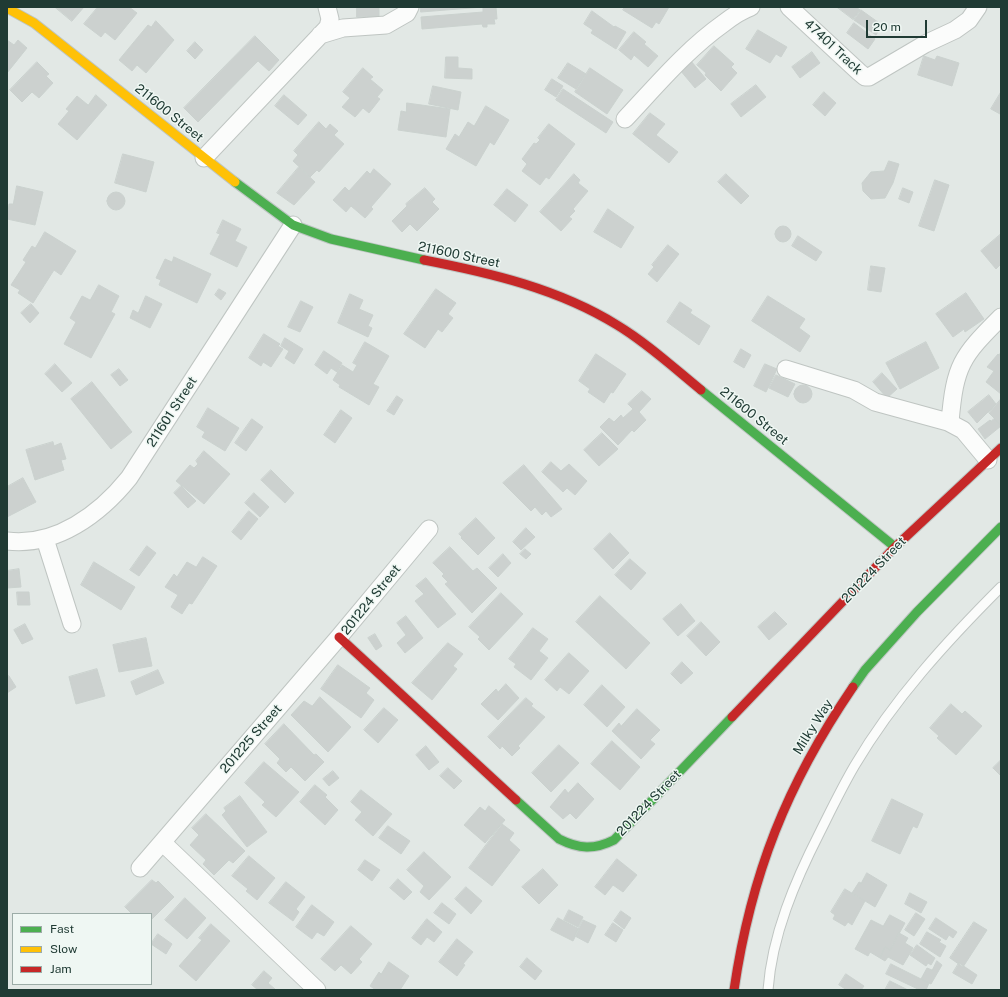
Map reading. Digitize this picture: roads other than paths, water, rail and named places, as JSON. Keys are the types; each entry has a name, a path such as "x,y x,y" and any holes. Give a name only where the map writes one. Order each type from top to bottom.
{"street":[{"path":"204,158 320,35 330,22 328,7"},
{"path":"320,35 343,28 386,25 407,13 410,7"},
{"path":"625,119 676,64 708,34 739,12 751,7"},
{"name":"47401 Track","path":"788,7 859,72 865,77 869,77 880,72 925,44 955,30 969,20 978,7"},
{"name":"211600 Street","path":"7,8 34,22 204,158 293,226 331,238 411,258 486,272 533,286 582,304 618,325 652,350 895,547"},
{"name":"211601 Street","path":"7,541 45,539 96,512 116,494 129,478 293,226"},
{"path":"950,422 953,390 960,365 971,348 1001,317"},
{"path":"786,369 854,390 875,402 950,422 963,430 988,460"},
{"name":"201224 Street","path":"429,529 339,637 559,839 576,848 597,847 614,840 895,547 1001,448"},
{"name":"Milky Way","path":"734,990 741,942 754,890 769,845 789,795 812,751 863,674 919,608 1001,527"},
{"path":"45,539 72,624"},
{"name":"201225 Street","path":"140,868 339,637"},
{"path":"163,843 317,990"}],"lane":[{"path":"768,990 773,954 800,871 855,765 893,710 924,670 949,640 1001,587"}]}
